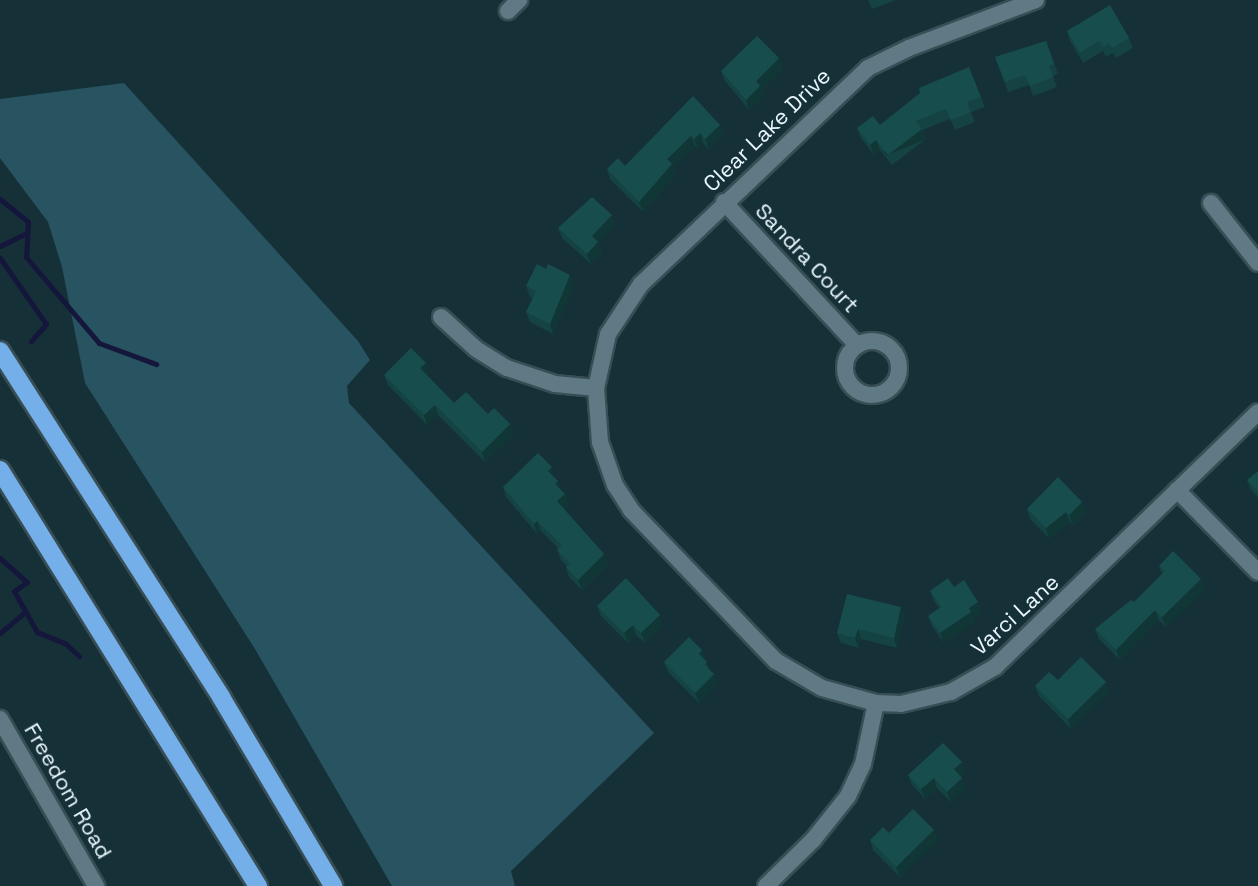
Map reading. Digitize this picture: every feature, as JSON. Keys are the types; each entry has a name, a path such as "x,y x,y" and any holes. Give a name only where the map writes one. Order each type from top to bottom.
{"highway":[{"path":"0,351 221,696 333,886"},
{"path":"0,470 258,886"}],"street":[{"name":"Clear Lake Drive","path":"597,380 608,334 632,295 724,202 868,68 909,48 1036,0"},
{"name":"Sandra Court","path":"724,202 857,345"},
{"path":"1211,203 1258,263"},
{"path":"441,317 476,349 507,368 555,384 597,380"},
{"name":"Varci Lane","path":"597,380 596,417 604,457 631,510 776,661 822,688 876,703 901,704 942,694 995,667 1258,412"},
{"path":"1177,490 1258,572"},
{"path":"766,886 813,840 848,796 863,764 876,703"},
{"name":"Freedom Road","path":"0,719 96,886"}],"shaded area":[{"path":"124,83 358,341 370,360 347,386 349,403 654,733 511,871 515,886 392,886 255,649 85,383 62,267 48,222 0,158 0,99"}],"building":[{"path":"1110,5 1129,38 1112,48 1109,43 1103,47 1099,41 1080,53 1067,31"},
{"path":"757,36 779,58 756,81 760,86 746,100 721,71"},
{"path":"1046,41 1054,64 1049,66 1053,77 1030,86 1025,75 1005,82 995,57"},
{"path":"969,67 981,97 967,102 971,112 951,120 946,109 916,121 922,129 888,155 876,140 870,145 857,128 873,116 880,125 920,93 919,88"},
{"path":"693,96 720,125 705,139 700,133 694,139 691,136 667,159 672,164 639,202 607,169 618,158 625,166"},
{"path":"592,197 612,215 592,236 598,242 587,254 558,228"},
{"path":"537,264 546,269 548,264 570,275 550,324 526,312 536,291 526,286"},
{"path":"411,348 426,363 420,368 454,403 466,392 488,414 494,408 510,424 482,452 435,405 424,415 384,375"},
{"path":"538,453 552,467 548,471 558,481 555,484 565,494 557,501 604,554 578,580 566,567 570,563 557,550 562,545 537,521 534,524 503,487"},
{"path":"1258,471 1258,492 1247,480"},
{"path":"1058,477 1082,502 1069,515 1066,512 1046,528 1027,509"},
{"path":"1173,551 1201,579 1162,617 1155,610 1116,650 1095,629 1131,600 1134,602 1165,571 1159,566"},
{"path":"626,578 660,615 641,633 633,625 624,633 597,606"},
{"path":"948,578 954,587 964,580 978,602 969,608 971,612 940,633 928,616 941,607 930,591"},
{"path":"847,594 901,607 894,638 858,629 855,638 837,633"},
{"path":"689,637 702,650 699,654 707,662 704,665 714,674 695,693 664,662"},
{"path":"1081,657 1106,682 1068,719 1035,686 1049,672 1058,680"},
{"path":"943,743 962,762 954,769 962,778 947,792 934,778 921,789 908,775"},
{"path":"913,809 934,830 896,867 870,840 883,827 889,833"}],"waterway":[{"path":"0,199 28,222 26,257 99,343 156,364"},
{"path":"0,246 25,234"},
{"path":"0,258 46,324 31,341"},
{"path":"0,558 27,582 14,591 37,632 66,644 79,656"},
{"path":"0,633 24,613"}]}
